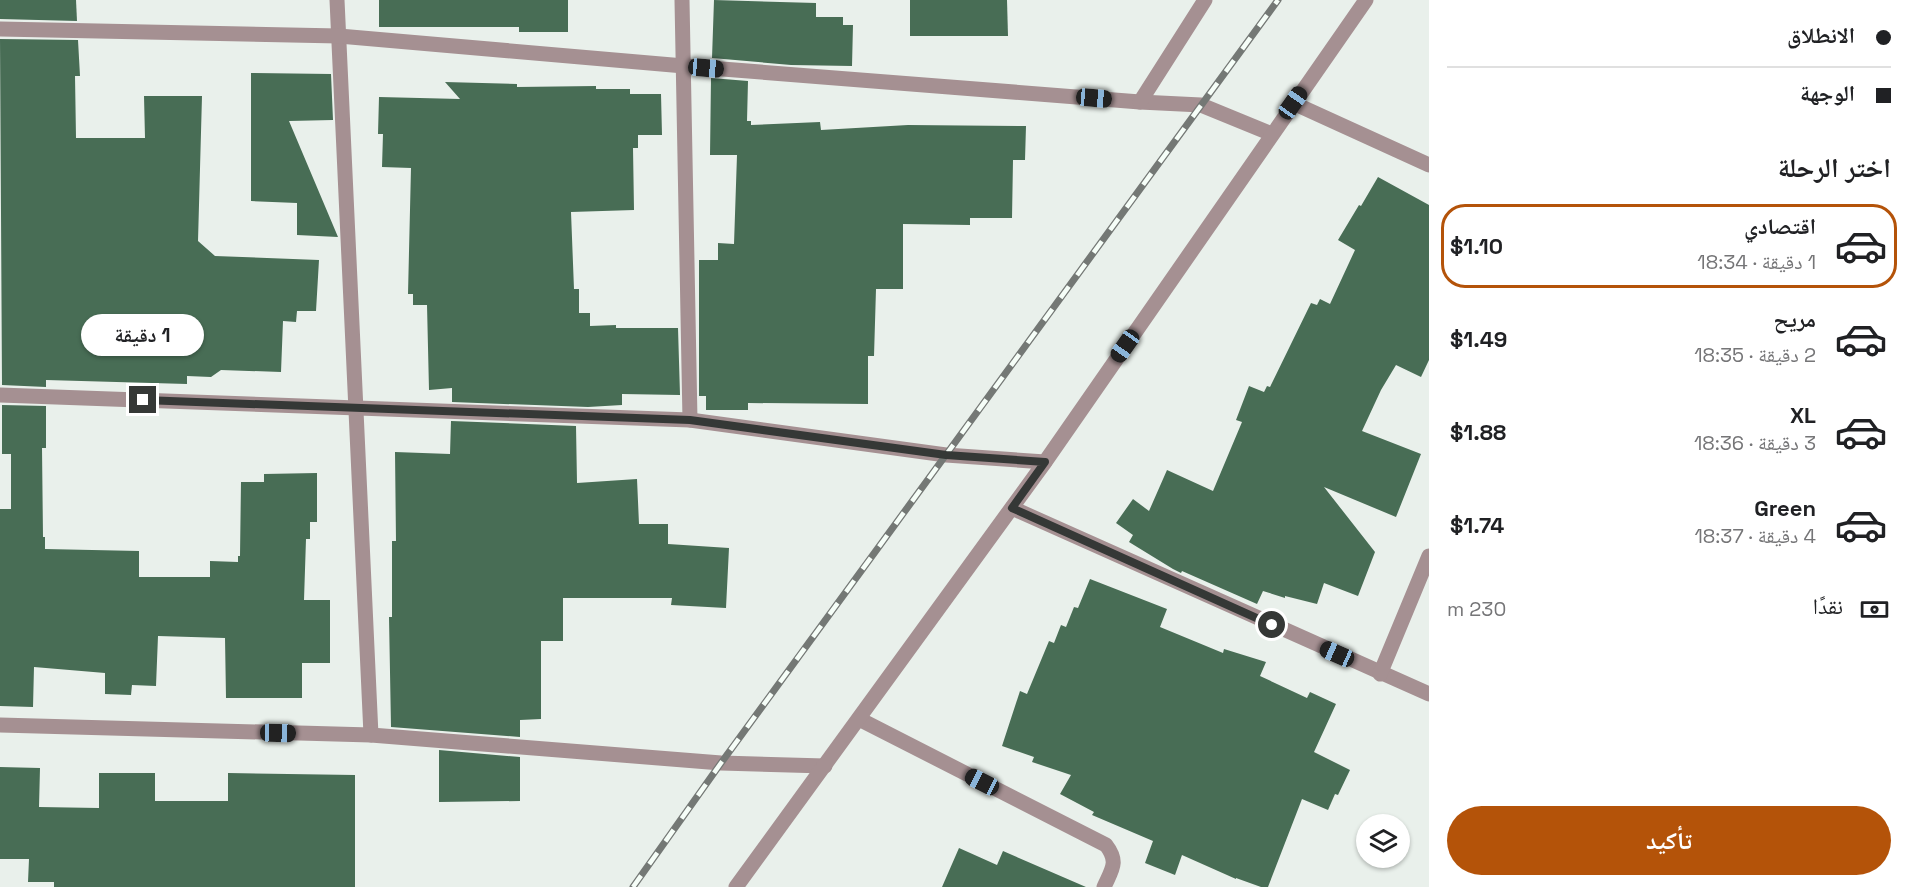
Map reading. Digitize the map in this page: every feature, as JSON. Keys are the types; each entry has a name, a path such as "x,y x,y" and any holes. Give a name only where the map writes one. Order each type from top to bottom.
{"street":[{"path":"337,0 371,735"},
{"path":"682,0 690,420"},
{"path":"1140,102 1206,0"},
{"path":"736,887 1045,462 1366,0"},
{"path":"0,29 339,36 684,66 1201,105 1272,134"},
{"path":"1293,103 1429,165"},
{"path":"0,395 690,420 946,455 1045,462"},
{"path":"1012,508 1429,694"},
{"path":"1380,674 1429,556"},
{"path":"859,719 1106,845 1113,854 1114,862 1104,887"},
{"path":"0,725 371,735 721,763 825,766"}],"building":[{"path":"0,0 76,0 77,21 0,19"},
{"path":"379,0 568,0 568,32 519,32 519,27 379,27"},
{"path":"714,0 816,3 816,17 843,17 843,25 853,25 852,66 791,65 712,58"},
{"path":"910,0 1007,0 1008,36 910,36"},
{"path":"0,39 78,40 80,76 75,76 76,138 145,138 144,96 202,96 198,241 215,256 319,260 316,311 297,311 296,322 283,321 281,372 221,370 211,377 187,376 187,384 46,380 46,387 2,385"},
{"path":"251,73 331,74 333,120 289,121 338,237 297,235 297,203 251,201"},
{"path":"711,78 748,81 747,121 751,121 751,125 820,122 821,130 908,125 1026,126 1025,160 1013,160 1012,218 970,218 970,225 903,224 903,289 876,289 874,356 868,356 868,404 748,403 748,410 706,410 706,396 699,396 699,260 718,260 718,243 734,244 737,155 710,155"},
{"path":"445,82 517,84 517,87 596,86 596,89 630,89 630,94 661,94 662,135 638,135 638,148 633,148 634,210 571,212 574,289 579,289 579,313 590,313 590,326 678,328 680,395 622,394 622,405 588,407 452,402 452,388 429,390 427,305 413,305 413,294 408,294 411,168 382,167 383,134 378,134 379,97 460,99"},
{"path":"1378,177 1429,205 1429,360 1421,377 1396,365 1381,390 1362,431 1421,454 1396,517 1324,487 1375,552 1358,596 1324,583 1317,604 1263,591 1257,604 1173,569 1129,542 1133,535 1116,523 1133,499 1149,511 1167,470 1213,491 1242,422 1236,420 1249,386 1264,392 1267,386 1270,387 1311,303 1317,305 1320,299 1330,304 1355,250 1338,240"},
{"path":"2,405 46,406 46,448 42,448 45,549 139,551 139,577 210,577 210,561 238,562 241,482 264,482 264,474 317,473 317,522 310,522 310,539 306,539 304,600 330,600 330,663 302,663 302,698 226,698 225,638 158,636 156,686 132,685 131,695 105,694 105,673 34,667 33,707 0,706 0,509 11,509 11,454 2,454"},
{"path":"451,421 576,426 577,483 637,479 639,524 668,524 668,544 729,548 726,608 671,605 672,598 563,598 563,641 541,641 541,719 520,720 520,737 391,727 389,617 392,617 392,541 396,541 395,452 450,454"},
{"path":"1090,579 1167,609 1160,627 1223,653 1224,649 1266,662 1260,676 1307,698 1310,692 1336,704 1314,752 1350,770 1328,810 1302,799 1268,887 1236,879 1182,855 1175,875 1145,863 1153,841 1092,815 1094,812 1060,794 1071,775 1032,762 1034,757 1002,746 1020,691 1027,694 1049,641 1054,643 1061,625 1066,627 1074,607 1078,608"},
{"path":"439,750 520,757 520,801 439,802"},
{"path":"0,767 40,768 39,807 99,808 99,773 155,773 155,801 228,801 228,773 355,775 355,887 54,887 54,882 28,882 29,859 0,859"},
{"path":"959,848 997,865 1003,851 1086,887 942,887"}],"railway":[{"path":"633,887 1278,0"}],"route":[{"path":"143,400 690,420 946,455 1045,462 1012,508 1272,625"}]}
